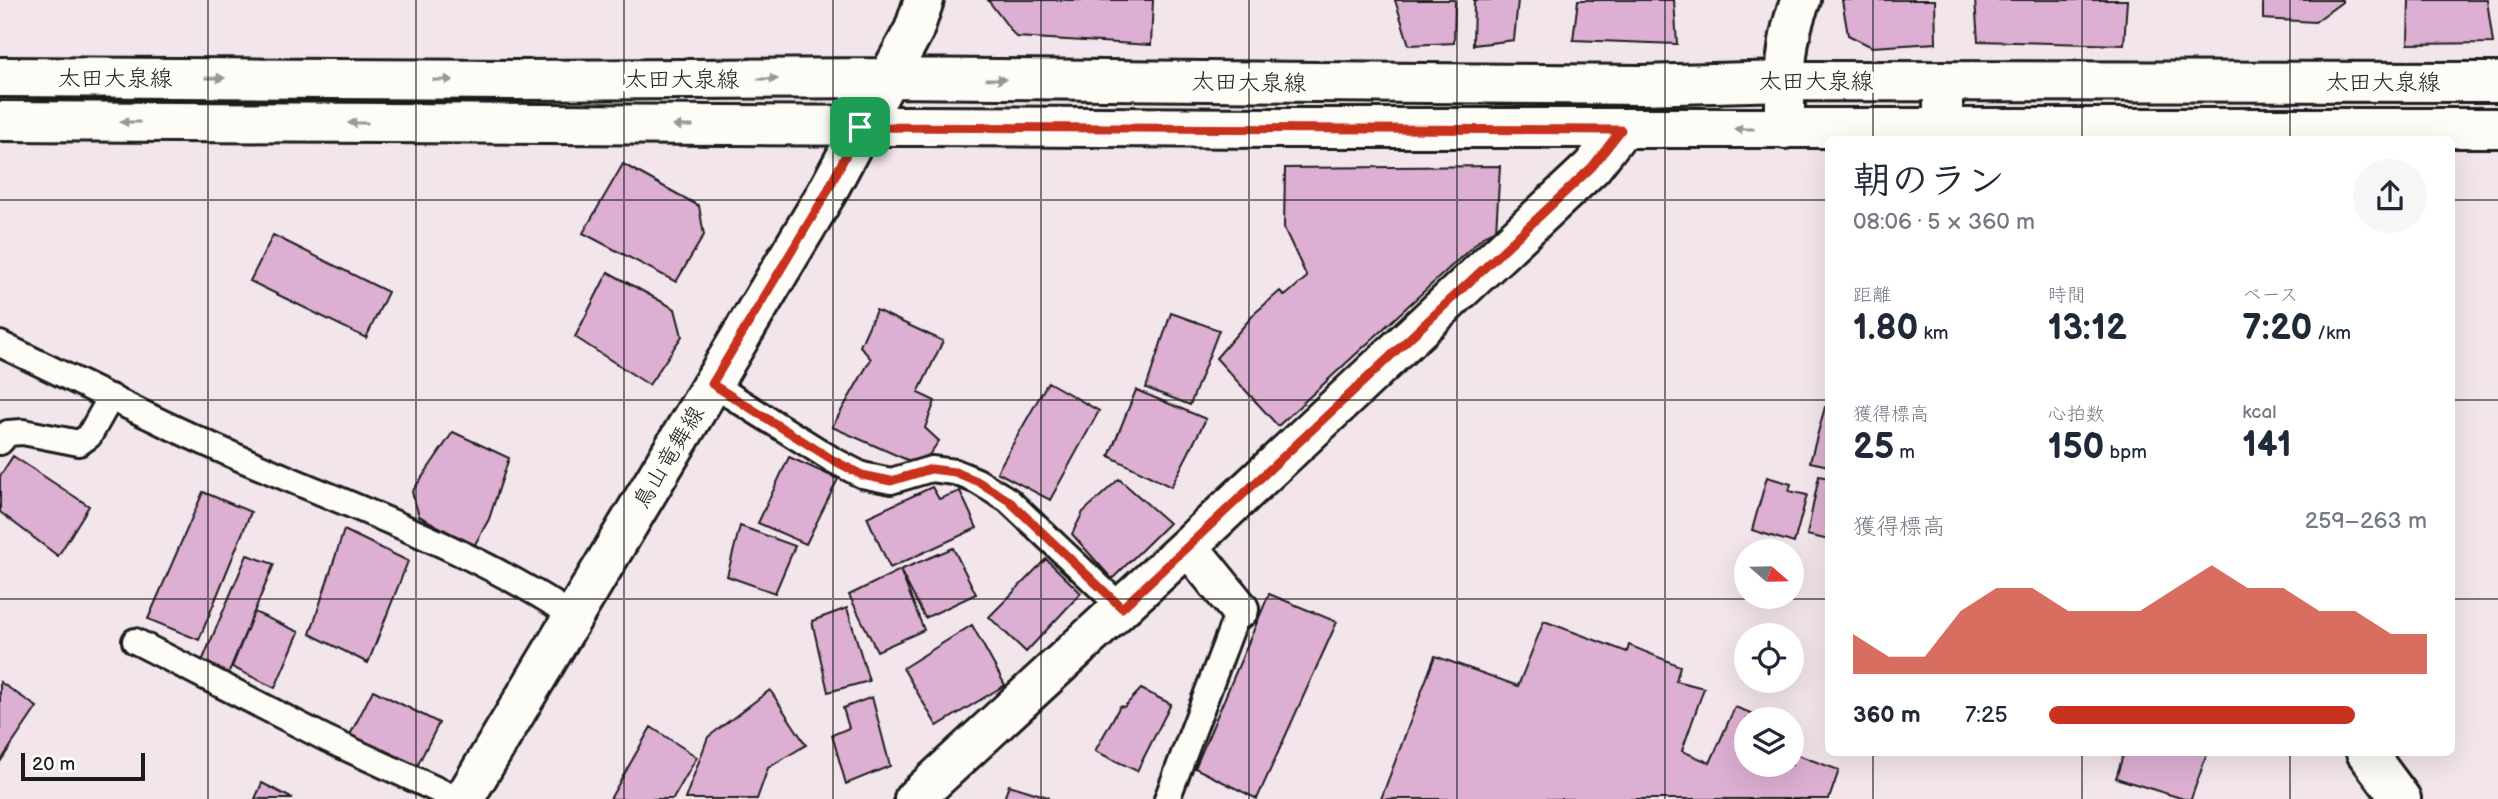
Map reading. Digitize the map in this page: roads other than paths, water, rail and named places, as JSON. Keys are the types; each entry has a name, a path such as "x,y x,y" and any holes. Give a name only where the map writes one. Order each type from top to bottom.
{"main road":[{"name":"鳥山竜舞線","path":"464,799 820,205 914,30 924,0"},
{"path":"1785,129 1785,81 1792,3"},
{"name":"太田大泉線","path":"0,77 514,80 887,78 1641,85 1785,81 2498,82"},
{"path":"1943,81 1944,135"},
{"name":"太田大泉線","path":"0,121 860,127 1785,129 1944,135 2498,128"},
{"path":"914,799 1122,608 1592,167 1621,130"},
{"path":"1188,546 1239,609"},
{"path":"2370,756 2401,799"}],"lane":[{"path":"0,344 268,471 378,514 444,545 533,590 573,616"},
{"path":"712,384 833,460 862,475 891,481 931,469 955,472 977,481 1008,500 1122,608"},
{"path":"0,442 8,433 23,432 79,443 89,436 111,397"},
{"path":"1167,799 1239,609"},
{"path":"135,641 327,739 457,799"}]}
